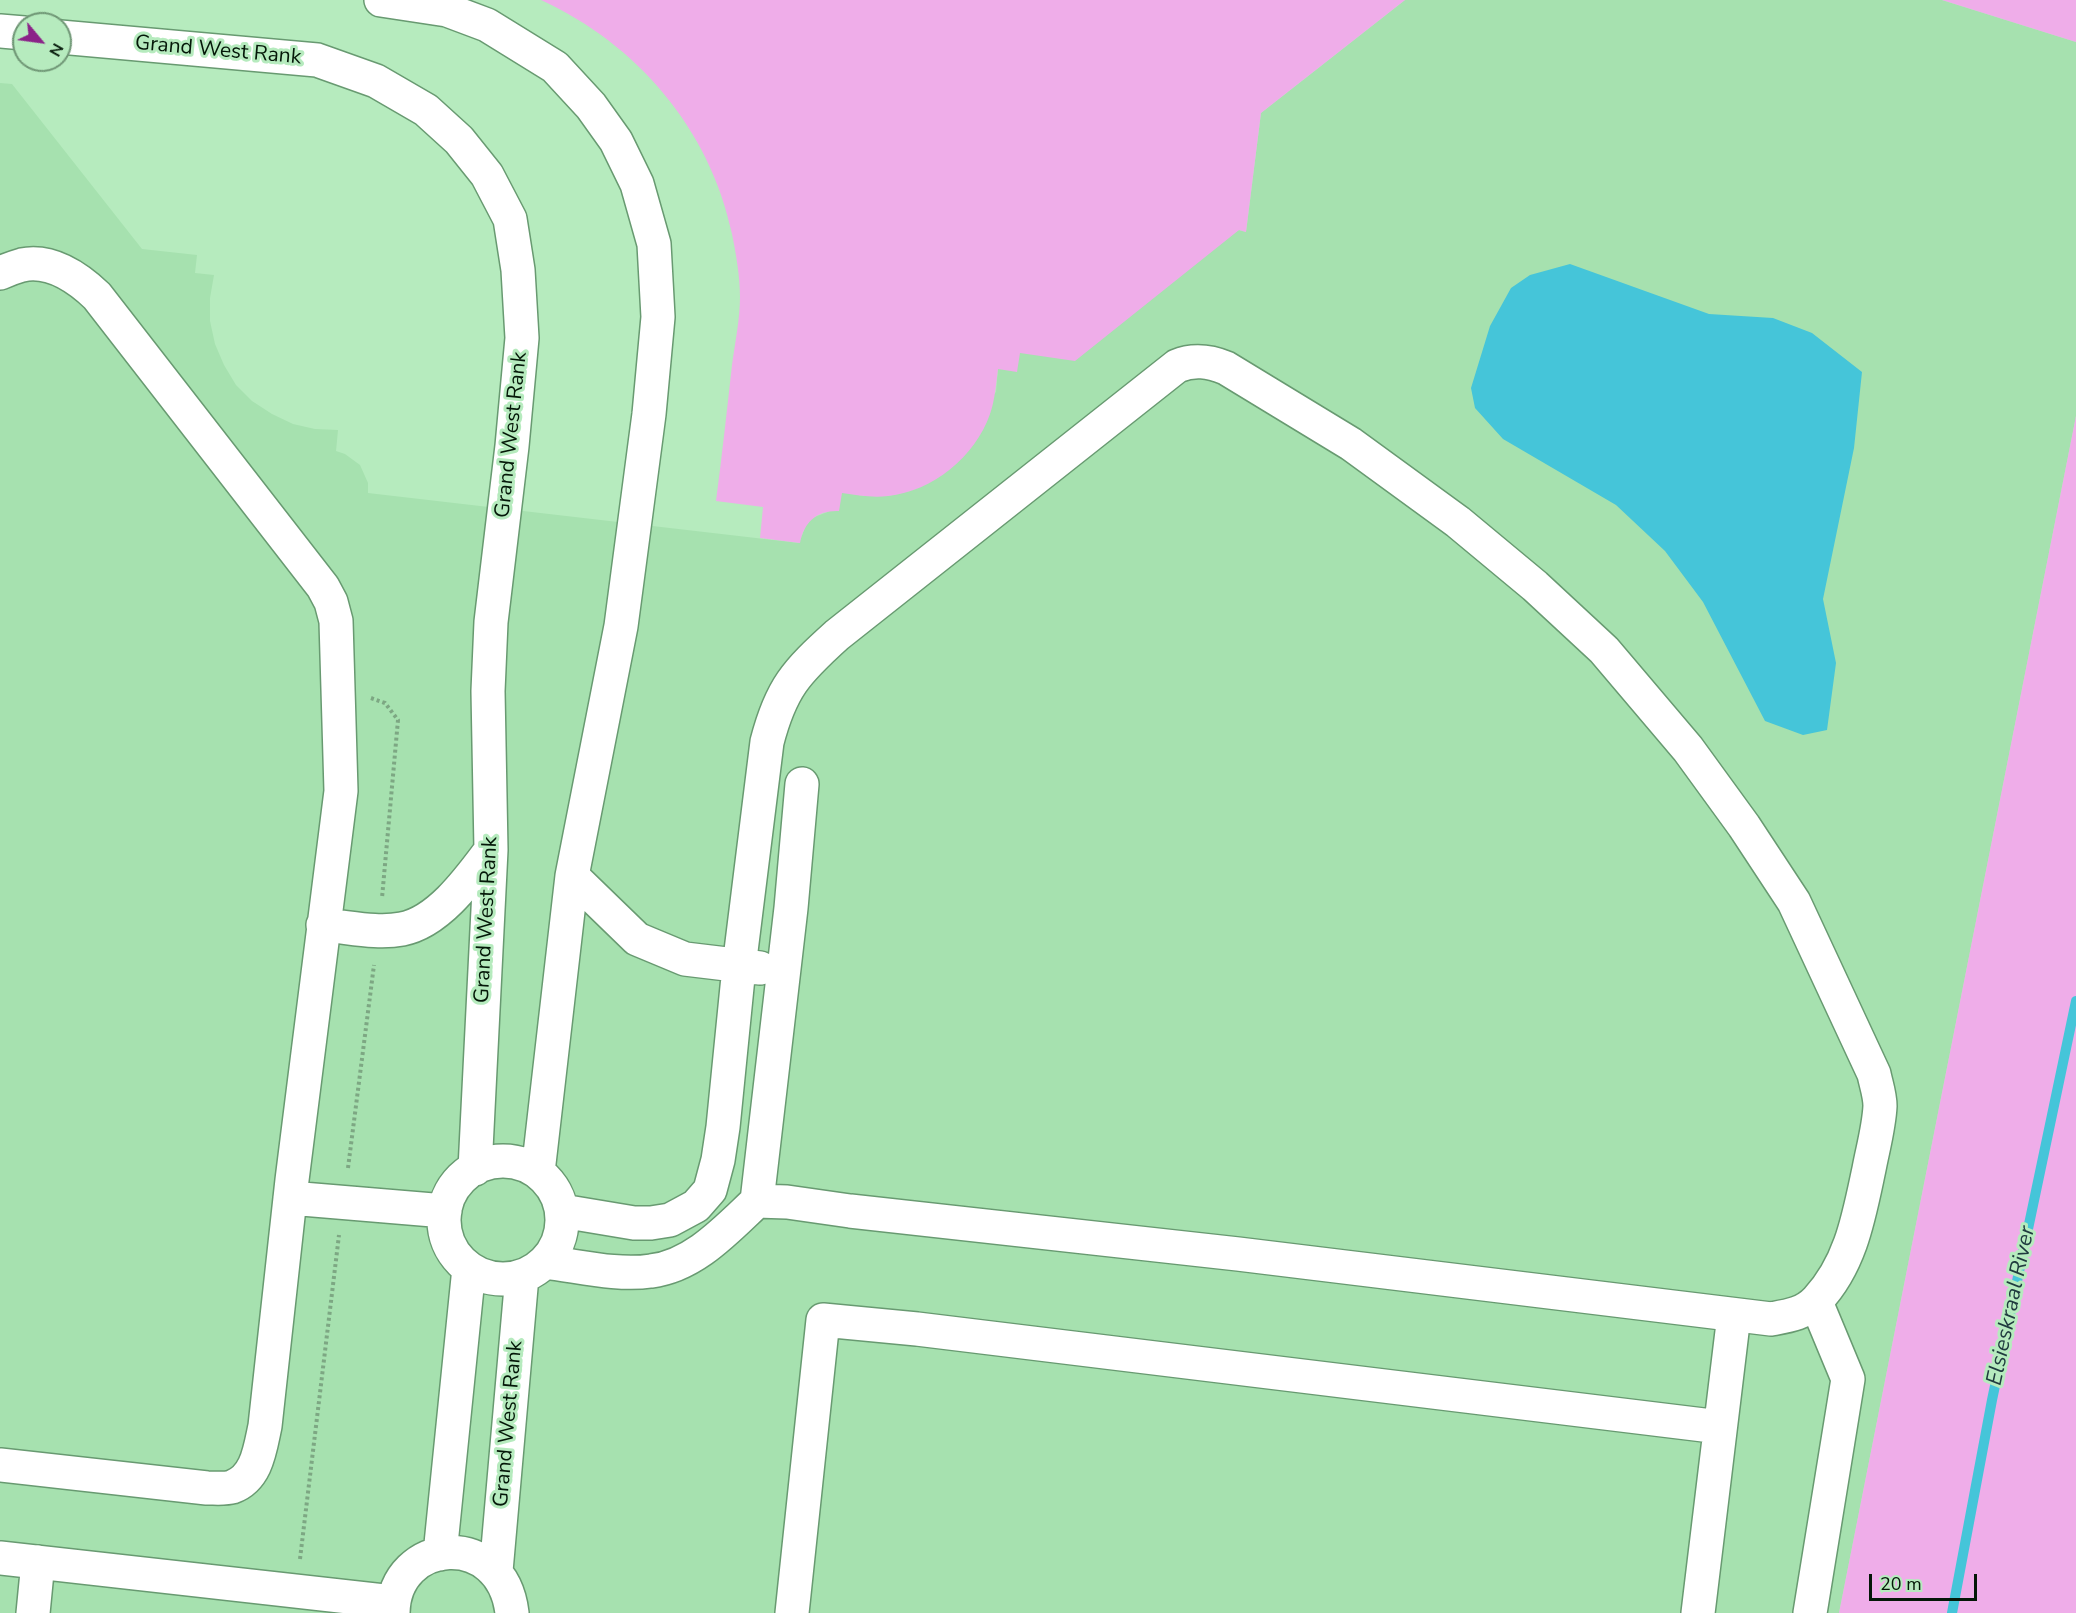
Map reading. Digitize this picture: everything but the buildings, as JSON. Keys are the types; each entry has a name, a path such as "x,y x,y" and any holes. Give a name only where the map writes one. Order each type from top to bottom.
{"lane":[{"path":"381,0 447,10 487,25 555,67 591,106 616,141 637,184 654,244 658,317 648,425 621,626 573,876 538,1172"},
{"name":"Grand West Rank","path":"72,38 317,60 376,81 426,110 459,140 487,175 510,219 518,270 522,338 491,622 488,691 491,850 475,1169"},
{"path":"0,273 24,265 44,266 66,272 80,280 98,296 323,587 331,602 336,621 341,791 290,1198 265,1426 258,1460 246,1478 231,1488 207,1488 0,1465"},
{"path":"757,1201 787,1202 1238,1254 1771,1319 1796,1315 1816,1302 1834,1278 1849,1250 1857,1224 1878,1128 1880,1105 1876,1083 1851,1022 1794,902 1744,826 1688,749 1604,650 1535,586 1458,522 1351,444 1226,368 1215,363 1190,361 1177,366 837,635 807,662 789,685 775,712 767,742 739,967 723,1127 710,1190 696,1206 670,1220 634,1223 562,1211 558,1196 538,1172 518,1163 496,1162 475,1169 455,1187 445,1211 445,1227 449,1243 469,1268 486,1276 504,1279 533,1269 652,1271 682,1262 715,1239 757,1201 791,908 802,784"},
{"path":"323,925 379,930 403,929 429,917 465,885 491,850"},
{"path":"573,876 637,939 664,952 685,959 739,967 783,970"},
{"path":"290,1198 445,1211"},
{"name":"Grand West Rank","path":"496,1572 533,1269 556,1247 562,1229 562,1211"},
{"path":"440,1554 469,1268"},
{"path":"1810,1613 1848,1379 1816,1302"},
{"path":"1698,1613 1734,1315"},
{"path":"792,1613 823,1320 928,1330 1720,1427"},
{"path":"0,1558 297,1591 393,1607 397,1588 410,1571 426,1558 440,1554 460,1553 480,1559 496,1572 505,1584 512,1613"},
{"path":"33,1613 38,1562"}],"path":[{"path":"297,1591 343,1202 379,930 398,720 385,703 338,674"}],"shaded area":[{"path":"541,0 1405,0 1261,113 1246,232 1239,230 1075,361 1020,353 1017,372 998,369 990,414 983,430 963,458 936,479 905,493 876,497 842,493 839,511 825,512 813,518 805,529 800,543 760,538 763,507 716,501 740,289 732,234 721,196 706,159 687,125 664,94 638,66 608,40 576,18"},
{"path":"1405,0 1942,0 2076,42 2076,416 1839,1613 0,1613 0,83 12,84 142,249 197,255 195,273 214,275 210,298 210,321 215,344 236,385 252,401 293,424 315,429 338,430 336,451 345,454 360,465 368,483 368,493 799,543 806,525 812,518 830,511 842,492 864,496 888,496 910,491 996,392 998,369 1020,353 1239,230 1246,232 1261,113"},
{"path":"1942,0 2076,0 2076,42"},
{"path":"2076,416 2076,1613 1839,1613"}],"water":[{"path":"1570,264 1709,314 1773,318 1812,333 1862,372 1854,448 1823,599 1836,663 1827,730 1803,735 1765,721 1703,602 1665,551 1616,505 1503,439 1475,408 1471,388 1490,326 1511,288 1530,275"}],"waterway":[{"name":"Elsieskraal River","path":"1952,1613 1992,1400 2076,1001"}]}
